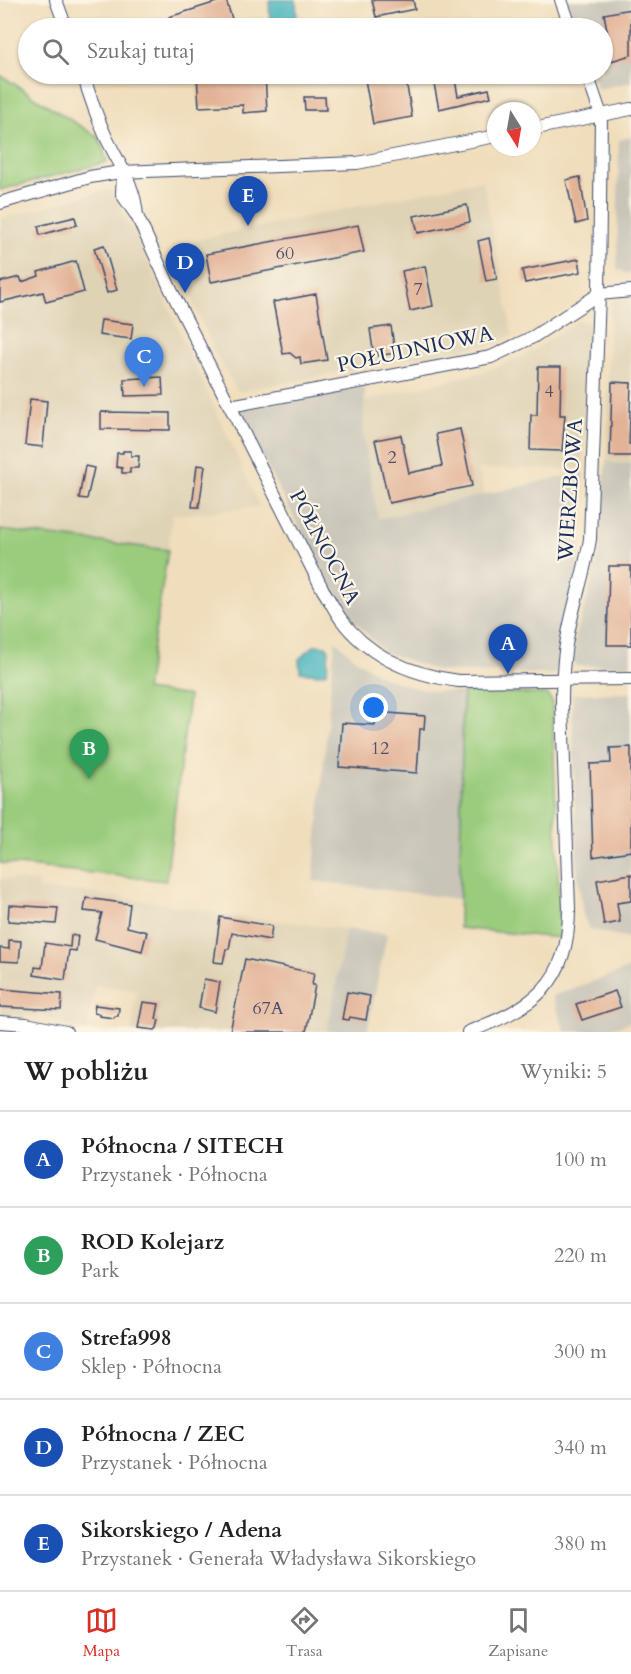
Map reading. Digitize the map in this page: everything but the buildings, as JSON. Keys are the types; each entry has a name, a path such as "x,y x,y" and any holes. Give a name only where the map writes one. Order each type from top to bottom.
{"street":[{"path":"56,0 62,18"},
{"path":"561,0 567,18"},
{"name":"PÓŁNOCNA","path":"86,84 104,132 123,172 137,216 171,290 323,590 340,619 371,648 401,666 436,678 459,681 631,679"},
{"name":"WIERZBOWA","path":"468,1032 497,1021 534,1000 555,975 563,960 568,938 562,679 567,635 590,539 599,294 601,115 590,84"},
{"path":"541,127 631,109"},
{"path":"0,203 99,176 123,172 357,163 487,138"},
{"path":"99,176 127,188 149,170"},
{"name":"POŁUDNIOWA","path":"230,406 491,357 533,337 599,294 631,291"},
{"path":"0,1022 26,1024 66,1032"}],"shaded area":[{"path":"567,0 631,0 631,82 598,89 596,84 613,84 613,18 573,18"},
{"path":"631,137 631,273 626,273 617,269 619,140"},
{"path":"483,180 513,336 486,345 241,391 236,389 214,351 175,260 172,245"},
{"path":"110,189 129,221 260,507 172,515 168,550 0,530 0,219"},
{"path":"631,296 631,463 615,464 606,460 610,300"},
{"path":"577,321 589,321 583,469 478,469 485,497 377,519 363,434 364,401 483,372 528,354"},
{"path":"365,386 363,434 378,519 583,472 580,557 555,674 438,671 384,652 346,612 237,410"},
{"path":"606,460 615,464 631,463 631,665 578,666 573,664 576,632 599,553"},
{"path":"335,640 355,659 381,676 411,687 433,691 463,692 460,899 313,881"},
{"path":"631,693 631,939 589,929 583,915 577,870 572,694"},
{"path":"0,878 38,882 38,889 85,892 211,911 218,914 346,929 327,1032 131,1032 137,991 95,985 87,1031 42,1017 0,1015"},
{"path":"346,929 387,934 367,1032 327,1032"},
{"path":"631,968 631,1022 601,1032 565,1032 552,996"}],"green space":[{"path":"0,75 99,138 107,162 0,190"},
{"path":"0,530 168,550 146,690 189,696 166,881 0,863"},
{"path":"463,692 547,694 552,702 559,938 459,928"}],"water":[{"path":"269,0 296,0 297,18 270,18"},
{"path":"315,645 326,646 329,650 327,672 319,674 300,672 299,659"}],"place":[{"name":"Sikorskiego / Adena","path":"248,226"},
{"name":"Północna / ZEC","path":"185,293"},
{"name":"Strefa998","path":"144,387"},
{"name":"Północna / SITECH","path":"508,674"},
{"name":"ROD Kolejarz","path":"89,779"}]}
